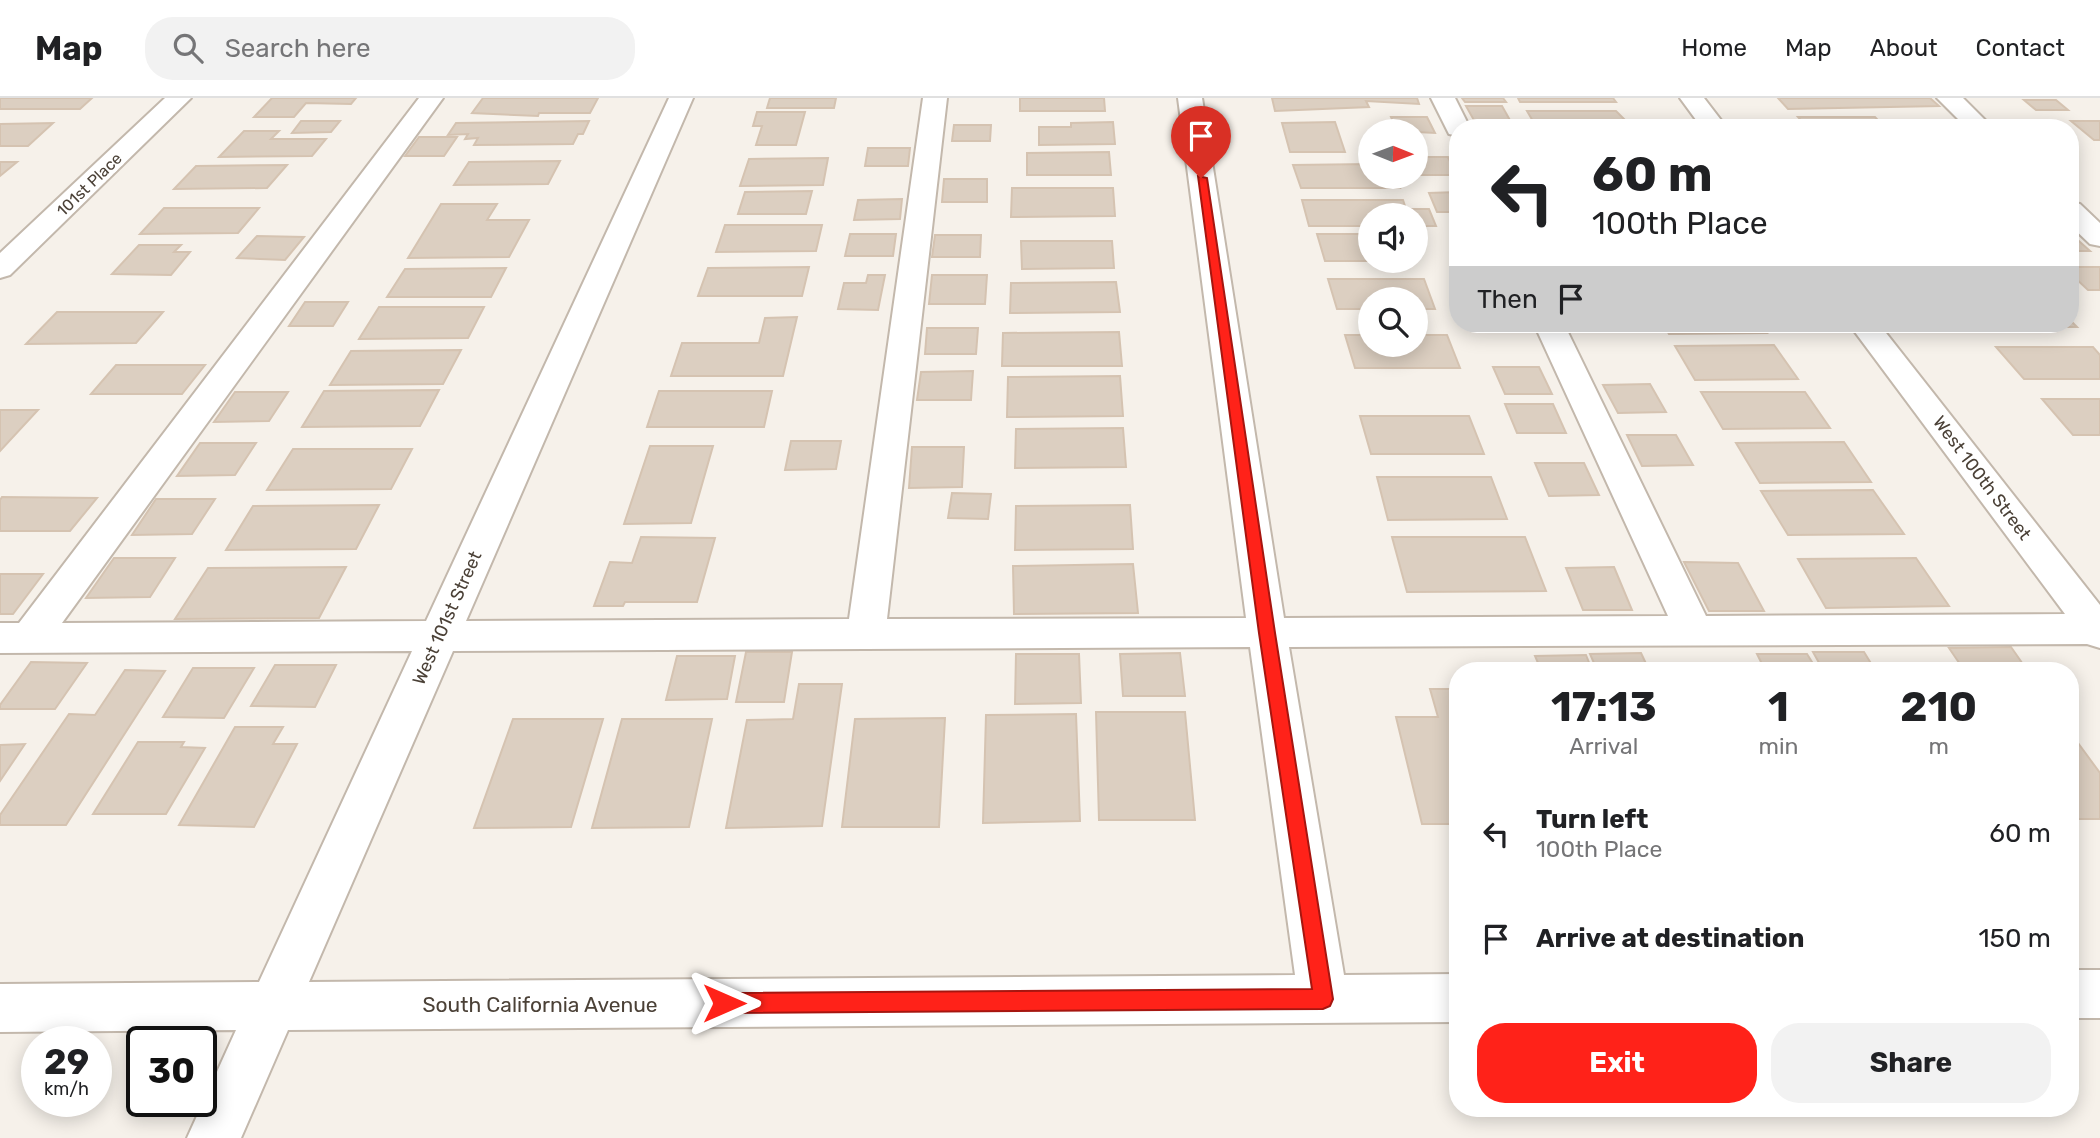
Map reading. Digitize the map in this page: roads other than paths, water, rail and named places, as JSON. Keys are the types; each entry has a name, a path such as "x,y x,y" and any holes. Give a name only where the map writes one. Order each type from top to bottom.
{"street":[{"name":"101st Place","path":"0,269 179,98"},
{"path":"14,638 431,98"},
{"name":"West 101st Street","path":"214,1138 681,98"},
{"path":"866,634 935,98"},
{"path":"1190,98 1323,999"},
{"path":"1443,98 1453,119"},
{"path":"1692,98 1708,119"},
{"path":"1949,98 1971,119"},
{"path":"2079,218 2100,238"},
{"path":"1553,333 1694,631"},
{"name":"West 100th Street","path":"1871,333 2099,631"},
{"path":"14,638 2099,631"},
{"path":"2079,994 2100,993"},
{"name":"South California Avenue","path":"0,1008 1449,998"}]}
